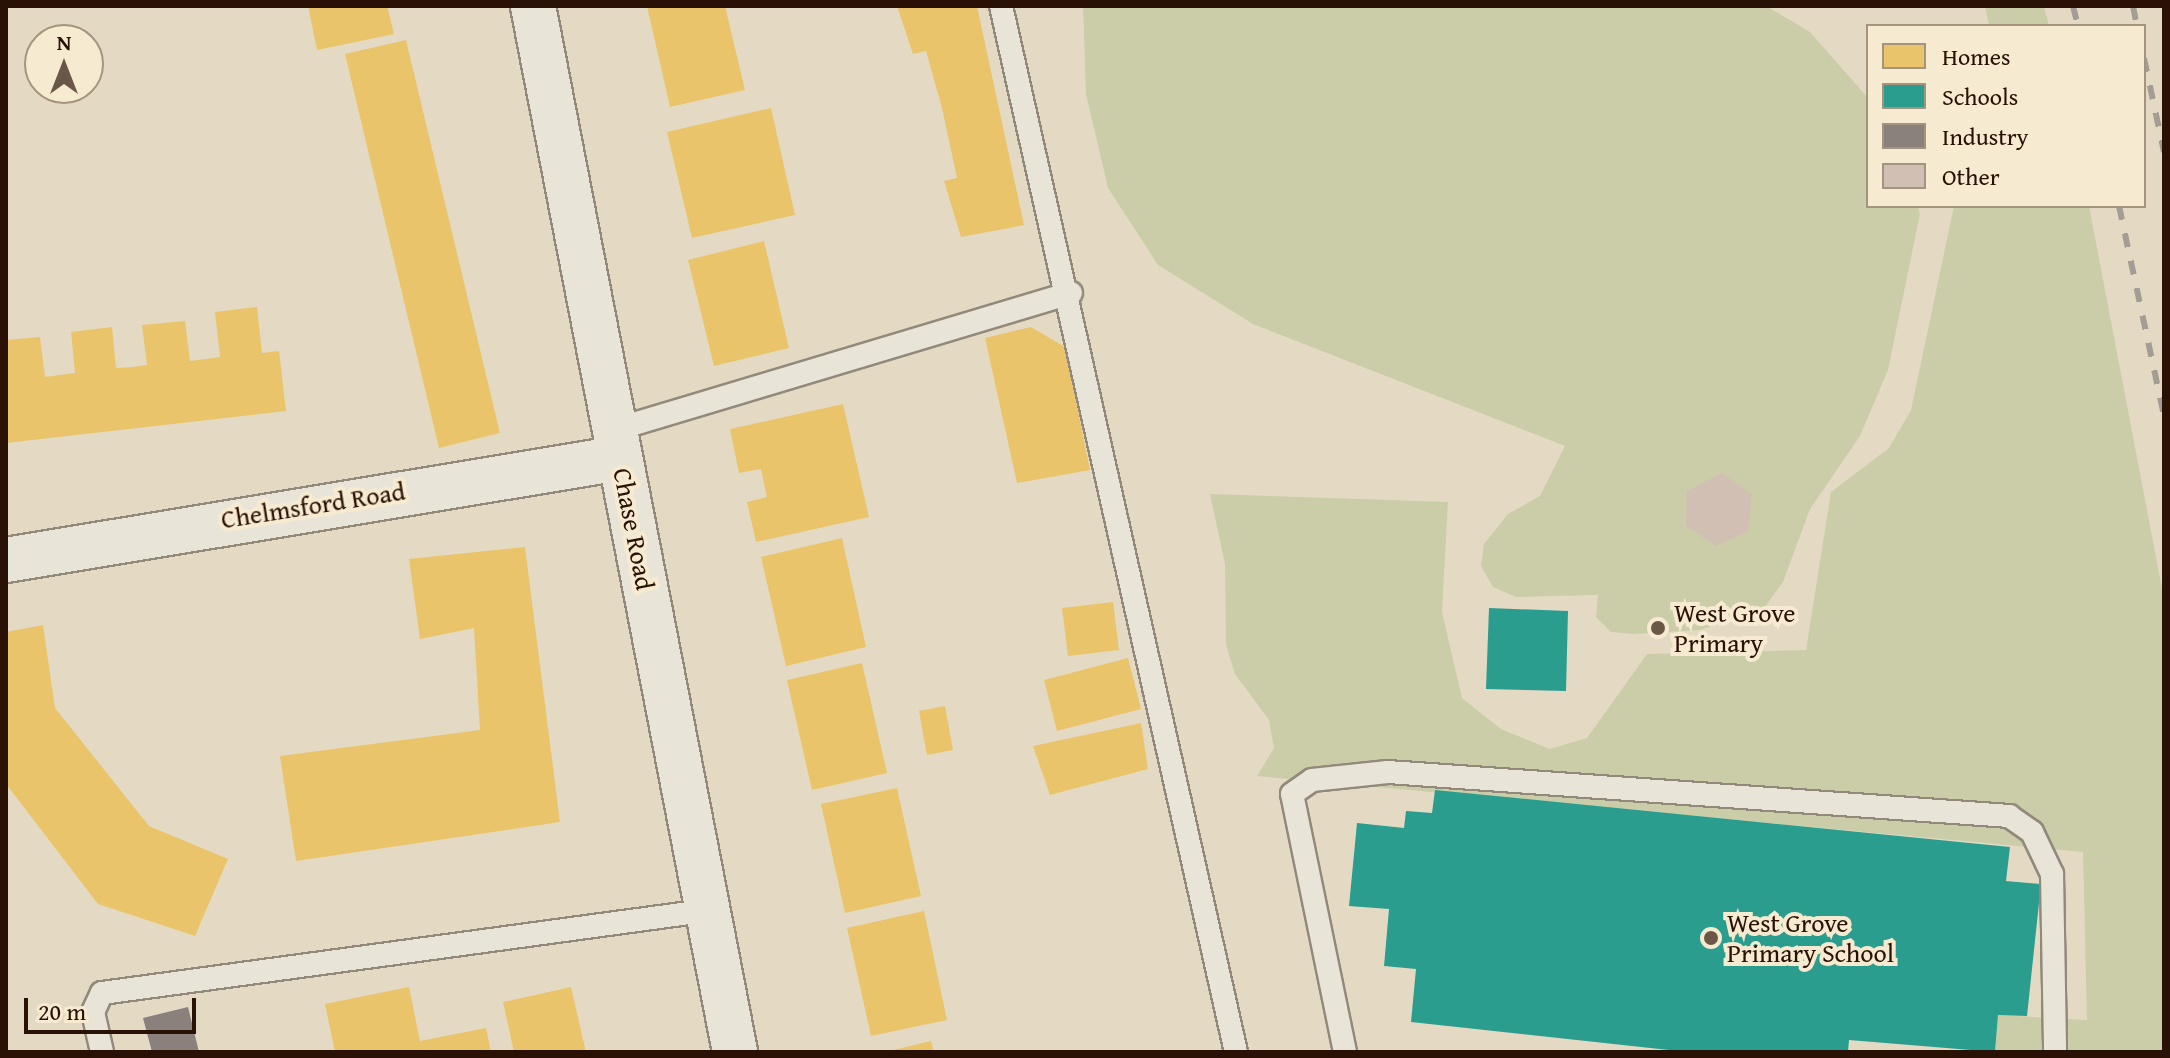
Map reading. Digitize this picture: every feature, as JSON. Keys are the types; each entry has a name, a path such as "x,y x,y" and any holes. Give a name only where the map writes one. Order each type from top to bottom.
{"street":[{"name":"Chase Road","path":"533,6 711,910 735,1052"},
{"name":"Chelmsford Road","path":"6,560 617,444"}],"lane":[{"path":"1001,6 1071,293 1236,1052"},
{"path":"617,444 1071,293"},
{"path":"1345,1052 1292,794 1312,780 1388,772 2009,816 2032,832 2052,874 2055,1052"},
{"path":"102,1052 93,1012 102,993 711,910"}],"green space":[{"path":"1083,6 1766,6 1810,32 1866,96 1866,208 1918,208 1920,214 1888,370 1860,436 1810,509 1783,582 1765,607 1700,630 1633,634 1611,632 1596,617 1598,595 1516,597 1493,587 1481,566 1484,544 1508,514 1540,496 1565,446 1253,324 1158,265 1108,188 1086,94"},
{"path":"1985,6 2044,6 2048,24 1989,24"},
{"path":"1954,208 2089,208 2164,599 2164,1052 1995,1052 1998,1015 2087,1020 2083,852 1257,776 1274,748 1269,720 1235,674 1226,645 1225,564 1210,494 1448,502 1442,612 1462,698 1501,729 1550,749 1587,738 1647,654 1806,650 1831,492 1889,448 1911,410"}],"building: Homes":[{"path":"308,6 387,6 394,34 317,50"},
{"path":"647,6 725,6 745,90 670,107"},
{"path":"897,6 977,6 1024,225 961,237 944,181 957,178 942,108 926,51 913,54"},
{"path":"406,40 500,433 439,448 345,54"},
{"path":"771,108 795,215 692,238 667,132"},
{"path":"764,241 789,348 714,366 688,260"},
{"path":"257,307 262,353 279,351 286,411 6,443 6,340 40,337 45,377 75,373 71,332 112,327 116,368 133,367 147,365 142,325 185,321 190,361 206,359 220,357 215,312"},
{"path":"1031,327 1065,347 1090,470 1017,483 985,338"},
{"path":"843,404 869,517 756,542 747,502 767,497 761,469 739,473 730,429"},
{"path":"842,538 866,647 786,666 761,557"},
{"path":"525,547 560,822 296,861 280,756 480,730 474,628 420,639 409,559"},
{"path":"1113,602 1119,650 1068,656 1062,608"},
{"path":"43,625 55,708 149,826 228,859 195,936 98,904 6,784 6,632"},
{"path":"1128,658 1141,709 1057,731 1044,680"},
{"path":"862,663 887,773 812,790 787,680"},
{"path":"945,706 953,750 927,755 919,711"},
{"path":"1141,723 1148,769 1050,795 1033,746"},
{"path":"897,788 921,896 845,913 821,804"},
{"path":"924,911 947,1020 871,1036 847,928"},
{"path":"409,987 420,1041 486,1028 491,1052 335,1052 325,1004"},
{"path":"571,987 586,1052 514,1052 503,1002"},
{"path":"931,1041 934,1052 889,1052 889,1051"}],"building: Schools":[{"path":"1489,608 1568,611 1566,691 1486,689"},
{"name":"West Grove Primary School","path":"1435,790 2010,847 2006,881 2041,884 2027,1016 1998,1015 1995,1052 1849,1040 1848,1052 1687,1052 1411,1022 1416,969 1384,966 1389,909 1349,906 1357,823 1404,828 1406,811 1432,813"}],"building: Industry":[{"path":"188,1007 199,1052 152,1052 143,1018"}],"building: Other":[{"path":"1722,473 1752,494 1748,531 1716,546 1686,526 1687,491"}],"railway":[{"path":"2073,6 2078,24"},
{"path":"2133,6 2137,24"},
{"path":"2146,67 2164,152"},
{"path":"2119,208 2164,416"}],"place":[{"name":"West Grove Primary","path":"1658,628"},
{"name":"West Grove Primary School","path":"1711,938"}]}
